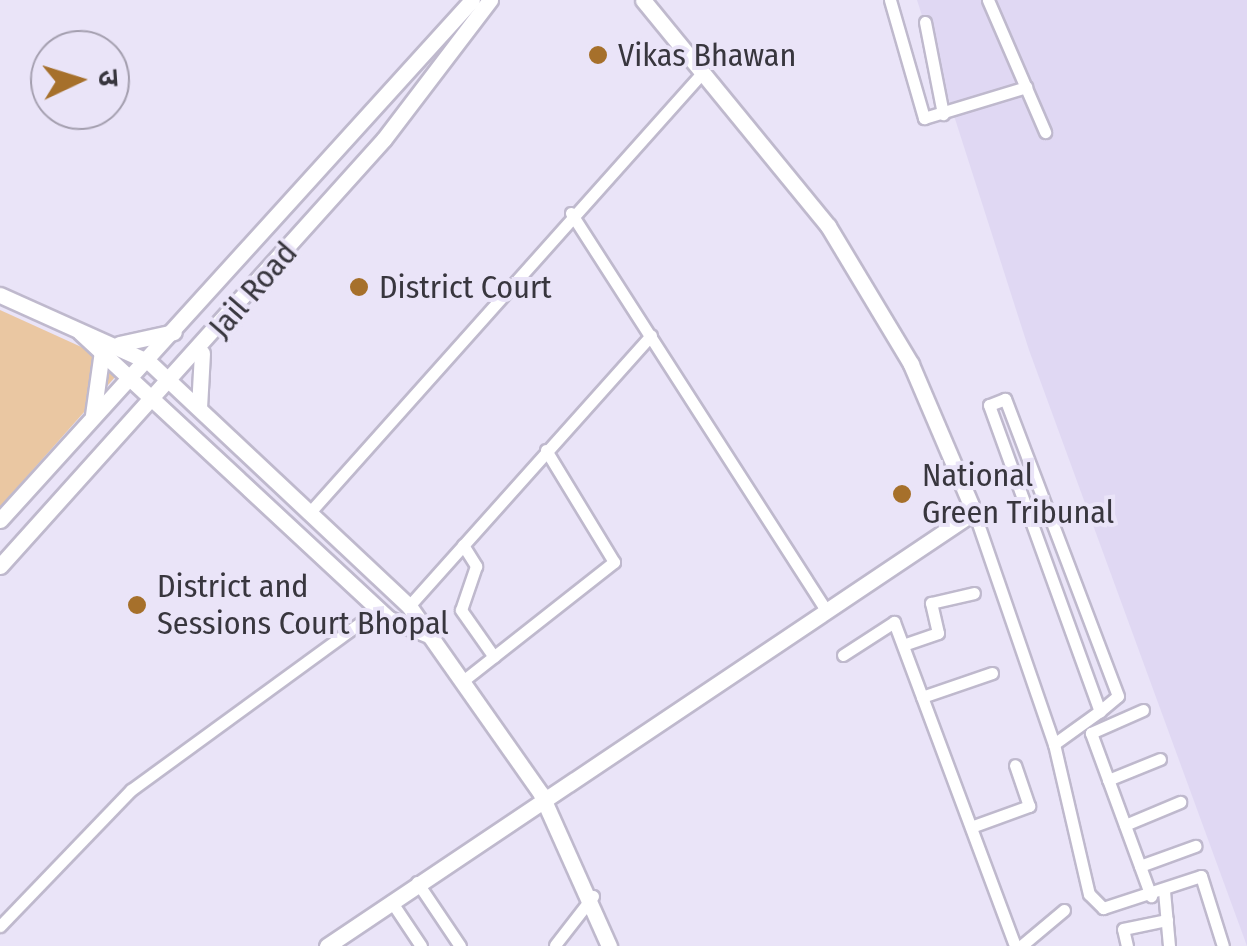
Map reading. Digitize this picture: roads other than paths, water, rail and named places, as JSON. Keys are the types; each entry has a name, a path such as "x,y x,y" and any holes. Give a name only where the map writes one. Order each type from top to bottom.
{"street":[{"name":"Jail Road","path":"0,520 94,415 179,330 472,0"},
{"name":"Jail Road","path":"0,566 171,382 384,139 490,0"},
{"path":"644,0 792,175 880,309 974,512 1054,744 1090,894 1103,908 1202,876 1223,946"},
{"path":"890,0 919,111 943,114 1026,86"},
{"path":"988,0 1045,132"},
{"path":"925,22 943,114"},
{"path":"311,511 571,213 703,72"},
{"path":"571,213 825,608"},
{"path":"0,295 69,323 108,348 149,362 410,606 541,794 593,896 609,946"},
{"path":"108,348 179,330"},
{"path":"410,606 651,334"},
{"path":"199,408 205,344"},
{"path":"108,348 132,380 379,609 432,636"},
{"path":"94,415 108,348"},
{"path":"1054,744 1100,711 1118,696 1005,399 989,405 1100,711"},
{"path":"464,680 614,562 546,450"},
{"path":"326,946 541,794 974,512"},
{"path":"463,546 476,566 462,610 494,657"},
{"path":"903,646 938,633 931,603 974,592"},
{"path":"0,926 131,790 379,609"},
{"path":"843,655 894,622 1018,946 1064,910"},
{"path":"922,697 992,673"},
{"path":"1143,710 1092,733 1140,866 1158,893 1167,920 1169,946"},
{"path":"1108,780 1160,759"},
{"path":"971,827 1028,806 1015,765"},
{"path":"1125,825 1180,802"},
{"path":"1140,866 1195,846"},
{"path":"417,882 460,946"},
{"path":"555,945 593,896"},
{"path":"391,901 421,946"},
{"path":"1128,946 1122,929 1167,920"}],"place":[{"name":"Vikas Bhawan","path":"598,55"},
{"name":"District Court","path":"359,287"},
{"name":"National Green Tribunal","path":"902,494"},
{"name":"District and Sessions Court Bhopal","path":"137,605"}]}
